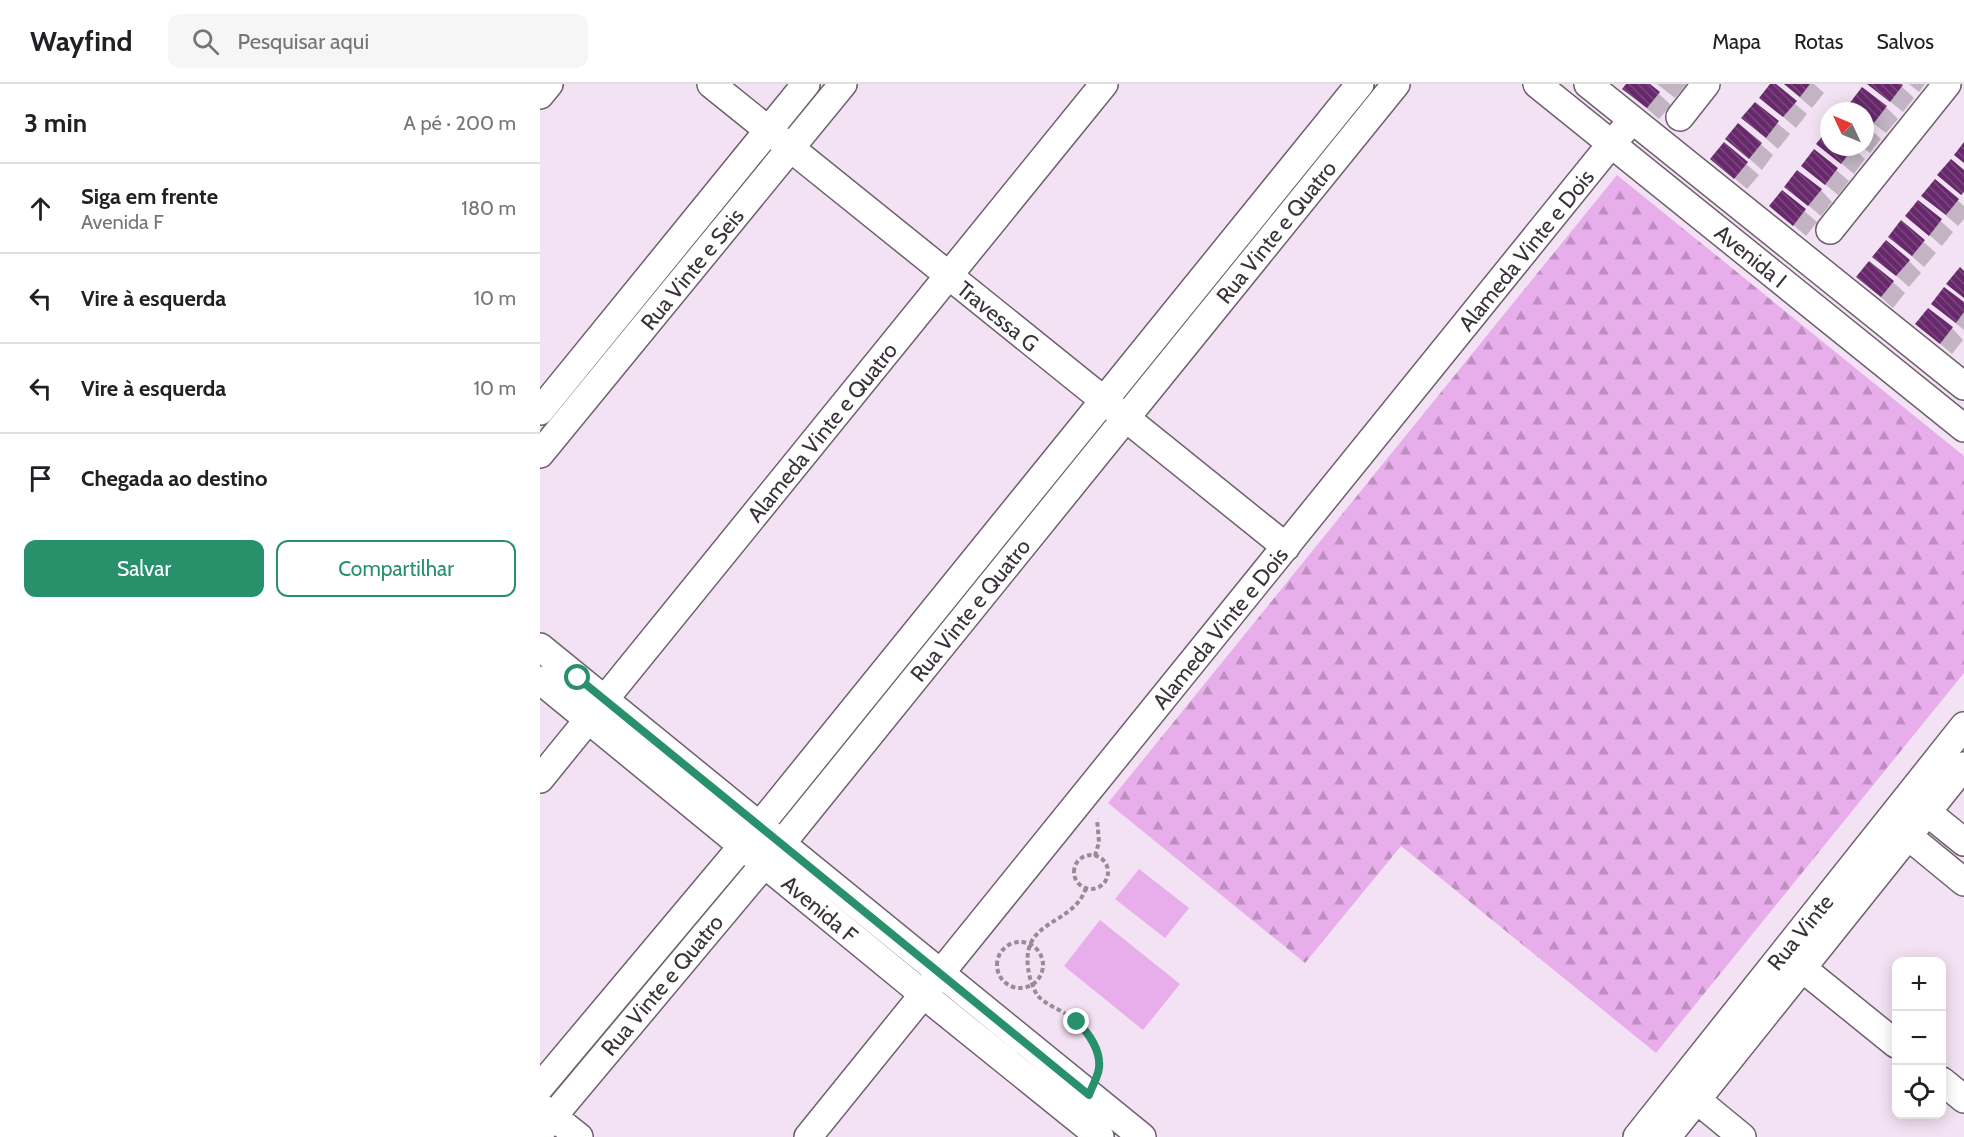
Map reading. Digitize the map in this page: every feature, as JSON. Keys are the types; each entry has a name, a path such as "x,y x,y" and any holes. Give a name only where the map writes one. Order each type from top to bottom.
{"street":[{"path":"540,95 549,84"},
{"name":"Travessa G","path":"711,84 1286,547"},
{"name":"Rua Vinte e Seis","path":"540,411 806,84"},
{"name":"Rua Vinte e Seis","path":"540,454 843,84"},
{"name":"Alameda Vinte e Quatro","path":"540,779 1104,84"},
{"name":"Rua Vinte e Quatro","path":"540,1087 751,835 1360,84"},
{"name":"Rua Vinte e Quatro","path":"544,1118 782,843 1396,84"},
{"name":"Avenida I","path":"1537,84 1964,428"},
{"name":"Avenida I","path":"1588,84 1964,386"},
{"path":"1680,117 1706,84"},
{"path":"1830,230 1947,84"},
{"name":"Alameda Vinte e Dois","path":"808,1137 1611,144 1633,120"},
{"name":"Avenida F","path":"540,647 597,709 751,835 765,863 924,995 1097,1122 1142,1137"},
{"name":"Avenida F","path":"540,680 597,709"},
{"name":"Rua Vinte","path":"1637,1137 1964,726"},
{"name":"Rua Vinte","path":"1679,1133 1696,1100 1964,766"},
{"path":"1927,812 1964,843"},
{"name":"Avenida F","path":"751,835 782,843 941,974 1097,1122"},
{"path":"1908,836 1964,882"},
{"path":"1802,968 1892,1041"},
{"path":"1946,1085 1964,1099"},
{"path":"1696,1100 1742,1137"},
{"path":"544,1118 579,1137"}],"path":[{"path":"1086,888 1076,879 1075,867 1084,857 1096,856 1106,864 1107,877 1099,886 1086,888 1073,909 1046,925 1035,935 1030,944 1028,966 1033,985 1041,998 1072,1017 1095,1046 1100,1066 1097,1122"},
{"path":"1017,942 1030,944 1039,951 1044,965 1042,975 1033,985 1021,988 1009,986 1000,977 997,965 1000,953 1008,945 1017,942"}],"green space":[{"path":"1617,175 1964,456 1964,673 1656,1053 1401,846 1305,963 1108,803"},
{"path":"1139,869 1189,908 1165,938 1115,899"},
{"path":"1100,920 1180,984 1143,1030 1064,966"}],"building":[{"path":"1626,84 1650,84 1660,92 1647,108 1622,89"},
{"path":"1770,84 1776,84 1797,101 1783,117 1759,98"},
{"path":"1784,84 1810,84 1800,97"},
{"path":"1867,84 1901,84 1903,85 1890,102"},
{"path":"1862,87 1887,106 1874,123 1874,102 1851,102"},
{"path":"1755,102 1779,121 1766,138 1741,118"},
{"path":"1738,123 1762,143 1749,159 1725,139"},
{"path":"1724,142 1748,162 1734,179 1710,159"},
{"path":"1964,142 1964,163 1954,155"},
{"path":"1814,149 1838,168 1825,185 1801,166"},
{"path":"1831,156 1847,156 1841,164"},
{"path":"1951,159 1964,170 1964,192 1961,195 1937,175"},
{"path":"1797,170 1822,189 1808,206 1784,187"},
{"path":"1935,179 1959,199 1946,215 1921,196"},
{"path":"1782,190 1806,209 1793,226 1769,206"},
{"path":"1918,200 1942,219 1929,236 1905,216"},
{"path":"1901,220 1925,240 1912,256 1888,237"},
{"path":"1886,240 1910,260 1896,276 1872,257"},
{"path":"1869,261 1894,281 1881,297 1856,277"},
{"path":"1960,267 1964,271 1964,298 1946,284"},
{"path":"1944,287 1964,302 1964,312 1956,323 1931,304"},
{"path":"1928,308 1953,327 1940,344 1915,324"}],"route":[{"path":"578,678 1089,1095 1100,1066 1099,1058 1095,1046 1077,1022"}]}
